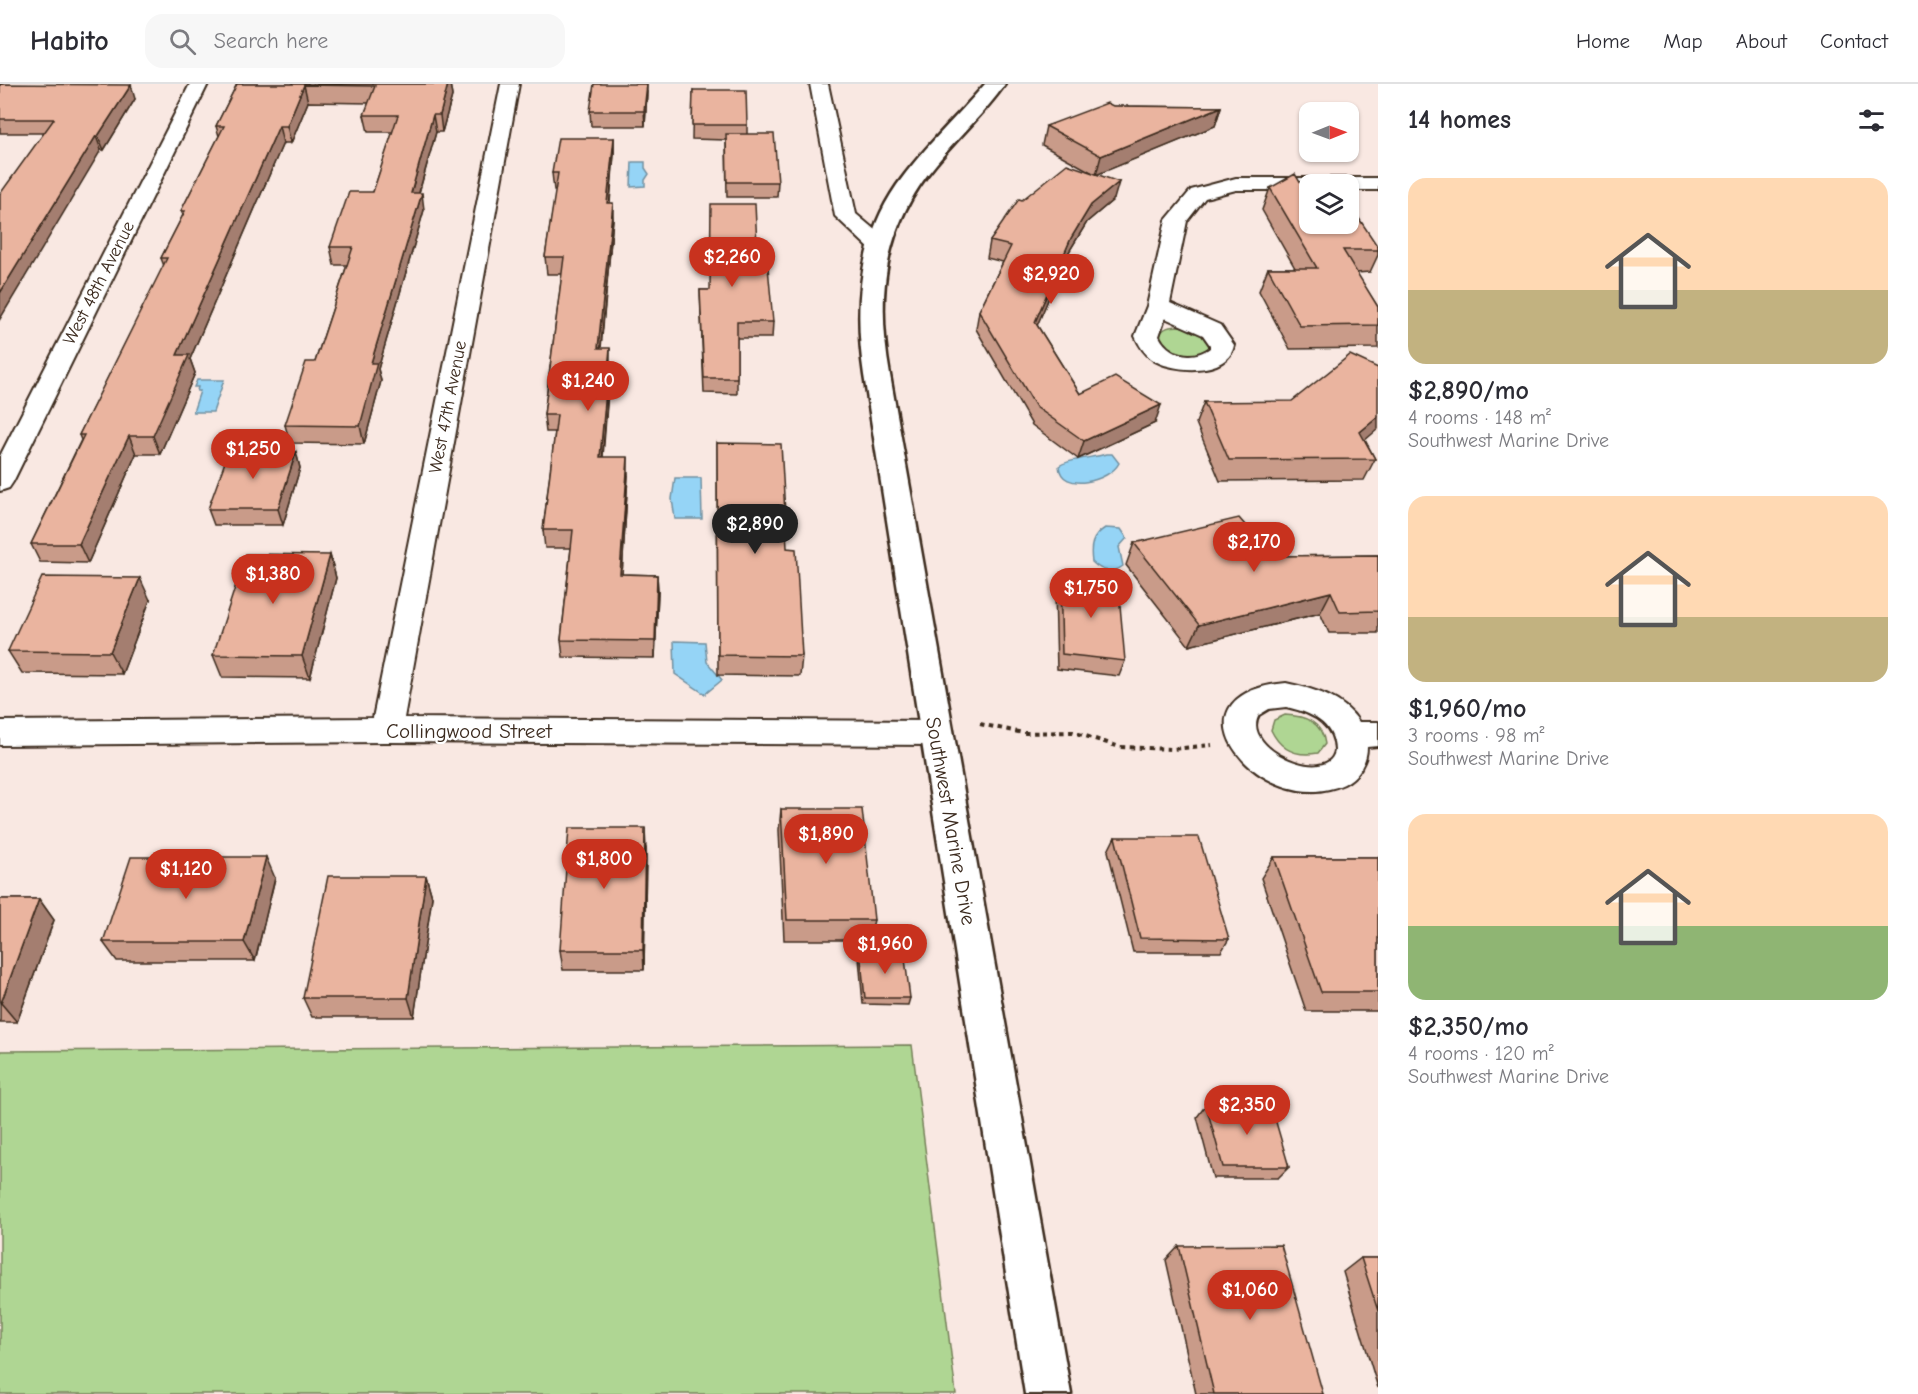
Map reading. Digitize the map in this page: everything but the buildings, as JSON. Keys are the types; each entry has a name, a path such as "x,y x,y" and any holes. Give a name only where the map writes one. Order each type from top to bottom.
{"main road":[{"name":"Southwest Marine Drive","path":"995,84 906,189 889,222 880,246 873,284 871,327 1048,1394"}],"street":[{"name":"West 48th Avenue","path":"0,482 199,84"},
{"name":"West 47th Avenue","path":"386,730 510,84"},
{"path":"819,84 846,216 880,246"},
{"path":"1158,306 1177,220 1198,194 1236,184 1378,184"},
{"name":"Collingwood Street","path":"0,733 386,730 937,733"}],"path":[{"path":"980,724 1023,732 1073,732 1120,747 1173,749"}],"green space":[{"path":"1180,326 1203,333 1210,342 1209,347 1203,352 1189,355 1181,354 1168,347 1159,336 1168,328"},
{"path":"1285,715 1300,717 1317,725 1325,744 1318,753 1297,753 1290,751 1280,743 1271,730 1274,720"},
{"path":"912,1045 956,1394 0,1394 0,1051"}],"water":[{"path":"632,162 645,162 645,168 649,174 645,180 645,186 631,187"},
{"path":"197,380 224,380 213,412 193,412 200,391 197,391 198,387 194,387"},
{"path":"1112,454 1119,463 1106,475 1086,482 1076,482 1062,475 1059,466 1063,464"},
{"path":"675,478 701,478 702,519 675,519 672,499"},
{"path":"1105,528 1121,529 1127,538 1119,547 1123,566 1111,571 1099,568 1092,562 1092,543"},
{"path":"674,641 705,642 707,662 722,680 705,694 675,674"}]}
